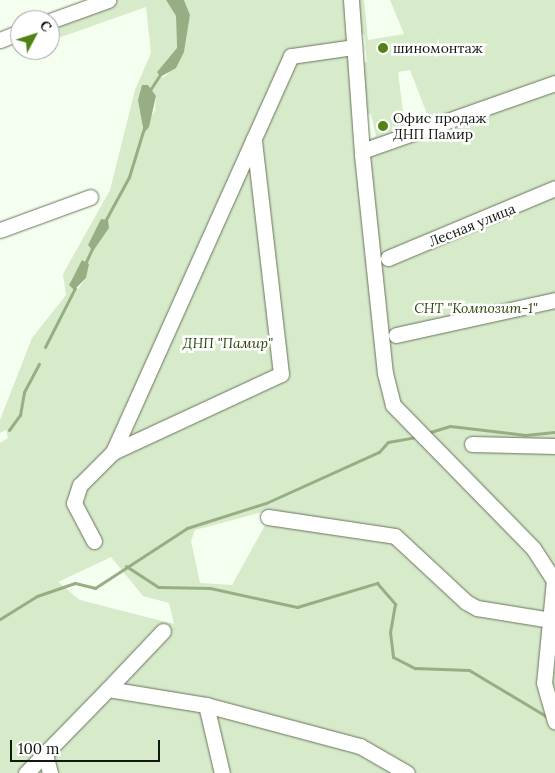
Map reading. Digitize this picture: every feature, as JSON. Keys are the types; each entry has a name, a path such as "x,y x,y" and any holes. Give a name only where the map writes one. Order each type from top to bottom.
{"street":[{"path":"60,17 108,0"},
{"path":"351,0 362,151 385,373 393,405 533,548 554,580 544,684 555,721"},
{"path":"113,452 291,56 354,47"},
{"path":"362,151 555,83"},
{"path":"94,541 74,503 80,485 113,452 281,374 254,138"},
{"name":"Лесная улица","path":"388,258 555,188"},
{"path":"0,230 90,197"},
{"path":"396,336 555,300"},
{"path":"472,444 555,446"},
{"path":"268,517 395,536 466,602 477,608 551,620"},
{"path":"26,773 163,631"},
{"path":"108,689 206,705 360,746 385,766 407,773"},
{"path":"206,705 222,773"},
{"path":"45,754 50,773"}],"green space":[{"path":"109,0 166,0 176,16 177,49 157,72 160,77 165,77 184,52 190,15 184,0 364,0 368,40 404,34 390,0 555,0 555,773 0,773 0,443 8,438 6,430 0,433 0,420 32,338 66,295 63,274 110,190 135,90 151,53 146,7 60,37 60,18","holes":["364,34 367,62 356,64 354,35","410,70 432,127 406,136 398,72","156,96 155,111 142,129 144,122 138,100","371,114 376,136 367,139 359,115","83,260 86,278 78,289 70,282","274,509 232,585 200,583 191,541 195,530","111,557 143,596 169,603 174,624 80,600 58,582"]}],"shaded area":[{"path":"166,0 184,0 190,15 184,52 176,68 160,77 157,72 177,48 176,16"},
{"path":"142,85 148,85 156,96 149,127 144,133 138,100"},
{"path":"101,219 108,220 109,228 93,251 88,245"},
{"path":"82,260 89,264 86,278 74,290 69,285"}],"waterway":[{"path":"150,90 161,73"},
{"path":"104,223 129,177 144,128"},
{"path":"84,266 93,247"},
{"path":"45,347 75,288"},
{"path":"9,430 20,415 24,392 39,364"},
{"path":"427,433 450,426 525,435 555,432"},
{"path":"0,619 37,596 75,583 95,588 187,528 266,503 379,452 388,442 416,437"},
{"path":"126,566 158,587 210,588 297,607 377,583 395,604 390,632 393,657 415,668 469,670 546,716"}],"place":[{"name":"шиномонтаж","path":"383,48"},
{"name":"Офис продаж ДНП Памир","path":"383,126"}],"park label":[{"name":"СНТ \"Композит-1\"","path":"476,308"},
{"name":"ДНП \"Памир\"","path":"228,343"}]}
